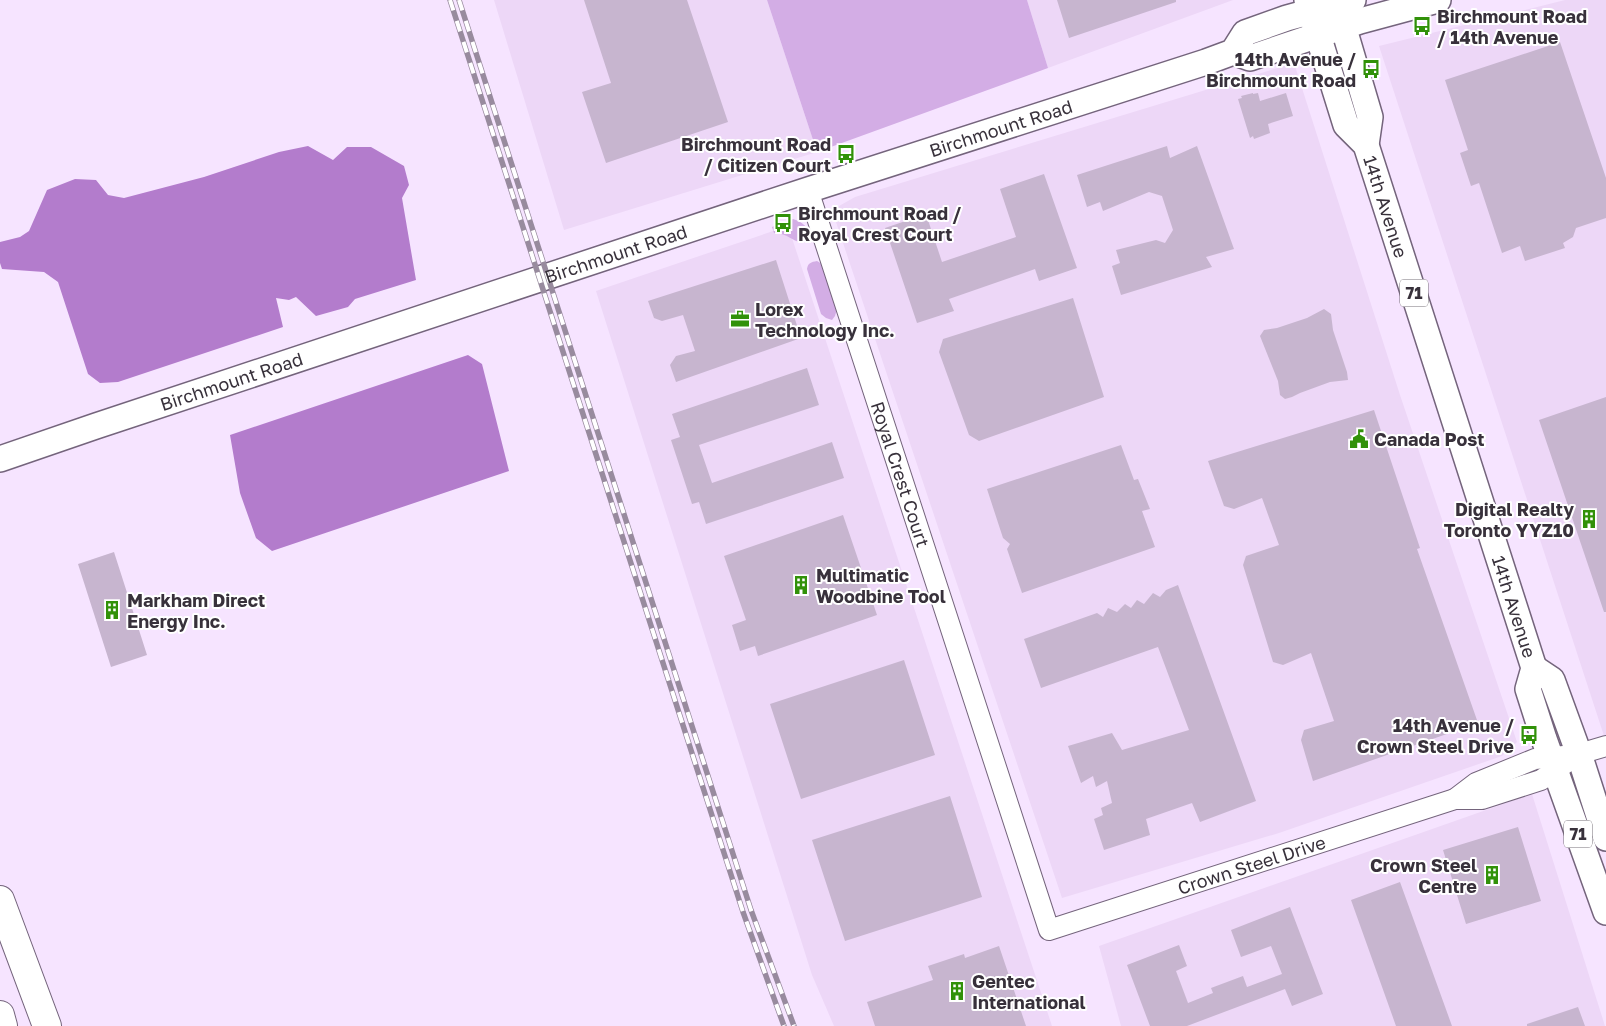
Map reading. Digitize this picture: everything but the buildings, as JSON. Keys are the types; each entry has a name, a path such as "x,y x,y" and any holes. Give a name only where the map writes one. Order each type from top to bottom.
{"highway":[{"path":"0,900 47,1026"},
{"path":"0,1015 3,1026"}],"main road":[{"name":"Birchmount Road","path":"1233,52 1245,33 1308,6 1342,8 1438,0"},
{"name":"14th Avenue","path":"1308,6 1346,125 1366,145"},
{"name":"Birchmount Road","path":"0,459 808,190 1233,52 1250,58 1318,35 1342,8"},
{"name":"14th Avenue","path":"1342,8 1370,117 1366,145 1534,668 1528,689 1606,912"},
{"name":"14th Avenue","path":"1534,668 1552,680 1579,754 1606,838"}],"street":[{"name":"Royal Crest Court","path":"808,190 1049,930"},
{"name":"Crown Steel Drive","path":"1049,930 1454,799 1476,783 1535,759 1553,764 1606,746"}],"shaded area":[{"path":"494,0 767,0 817,152 564,230"},
{"path":"767,0 1027,0 1048,68 817,152"},
{"path":"1027,0 1233,0 1048,68"},
{"path":"1565,0 1606,0 1606,742 1379,46"},
{"path":"1294,63 1400,395 1517,742 1502,756 1279,833 1062,898 832,210 855,197"},
{"path":"308,146 333,160 347,147 371,147 404,166 409,185 402,198 416,280 355,299 348,307 316,316 296,297 289,300 276,298 283,327 118,382 100,383 88,374 58,282 44,272 2,269 0,263 0,242 20,237 29,231 47,190 75,179 96,180 108,195 124,198 204,177 279,152"},
{"path":"793,219 805,225 812,237 802,242 786,235 774,233 772,227"},
{"path":"788,226 1052,1026 834,1026 812,975 596,291"},
{"path":"817,261 822,264 837,309 832,320 821,314 807,269 810,263"},
{"path":"468,355 482,364 509,471 272,551 256,538 240,493 230,435"},
{"path":"1532,794 1605,1026 1121,1026 1099,946"}],"railway":[{"path":"450,0 743,912 784,1026"},
{"path":"459,0 751,910 794,1026"}],"place":[{"name":"Birchmount Road / 14th Avenue","path":"1422,26"},
{"name":"14th Avenue / Birchmount Road","path":"1371,69"},
{"name":"Birchmount Road / Citizen Court","path":"846,154"},
{"name":"Birchmount Road / Royal Crest Court","path":"783,223"},
{"name":"Lorex Technology Inc.","path":"740,319"},
{"name":"Canada Post","path":"1359,439"},
{"name":"Digital Realty Toronto YYZ10","path":"1589,519"},
{"name":"Multimatic Woodbine Tool","path":"801,585"},
{"name":"Markham Direct Energy Inc.","path":"112,610"},
{"name":"14th Avenue / Crown Steel Drive","path":"1529,735"},
{"name":"Crown Steel Centre","path":"1492,875"},
{"name":"Gentec International","path":"957,991"}]}
